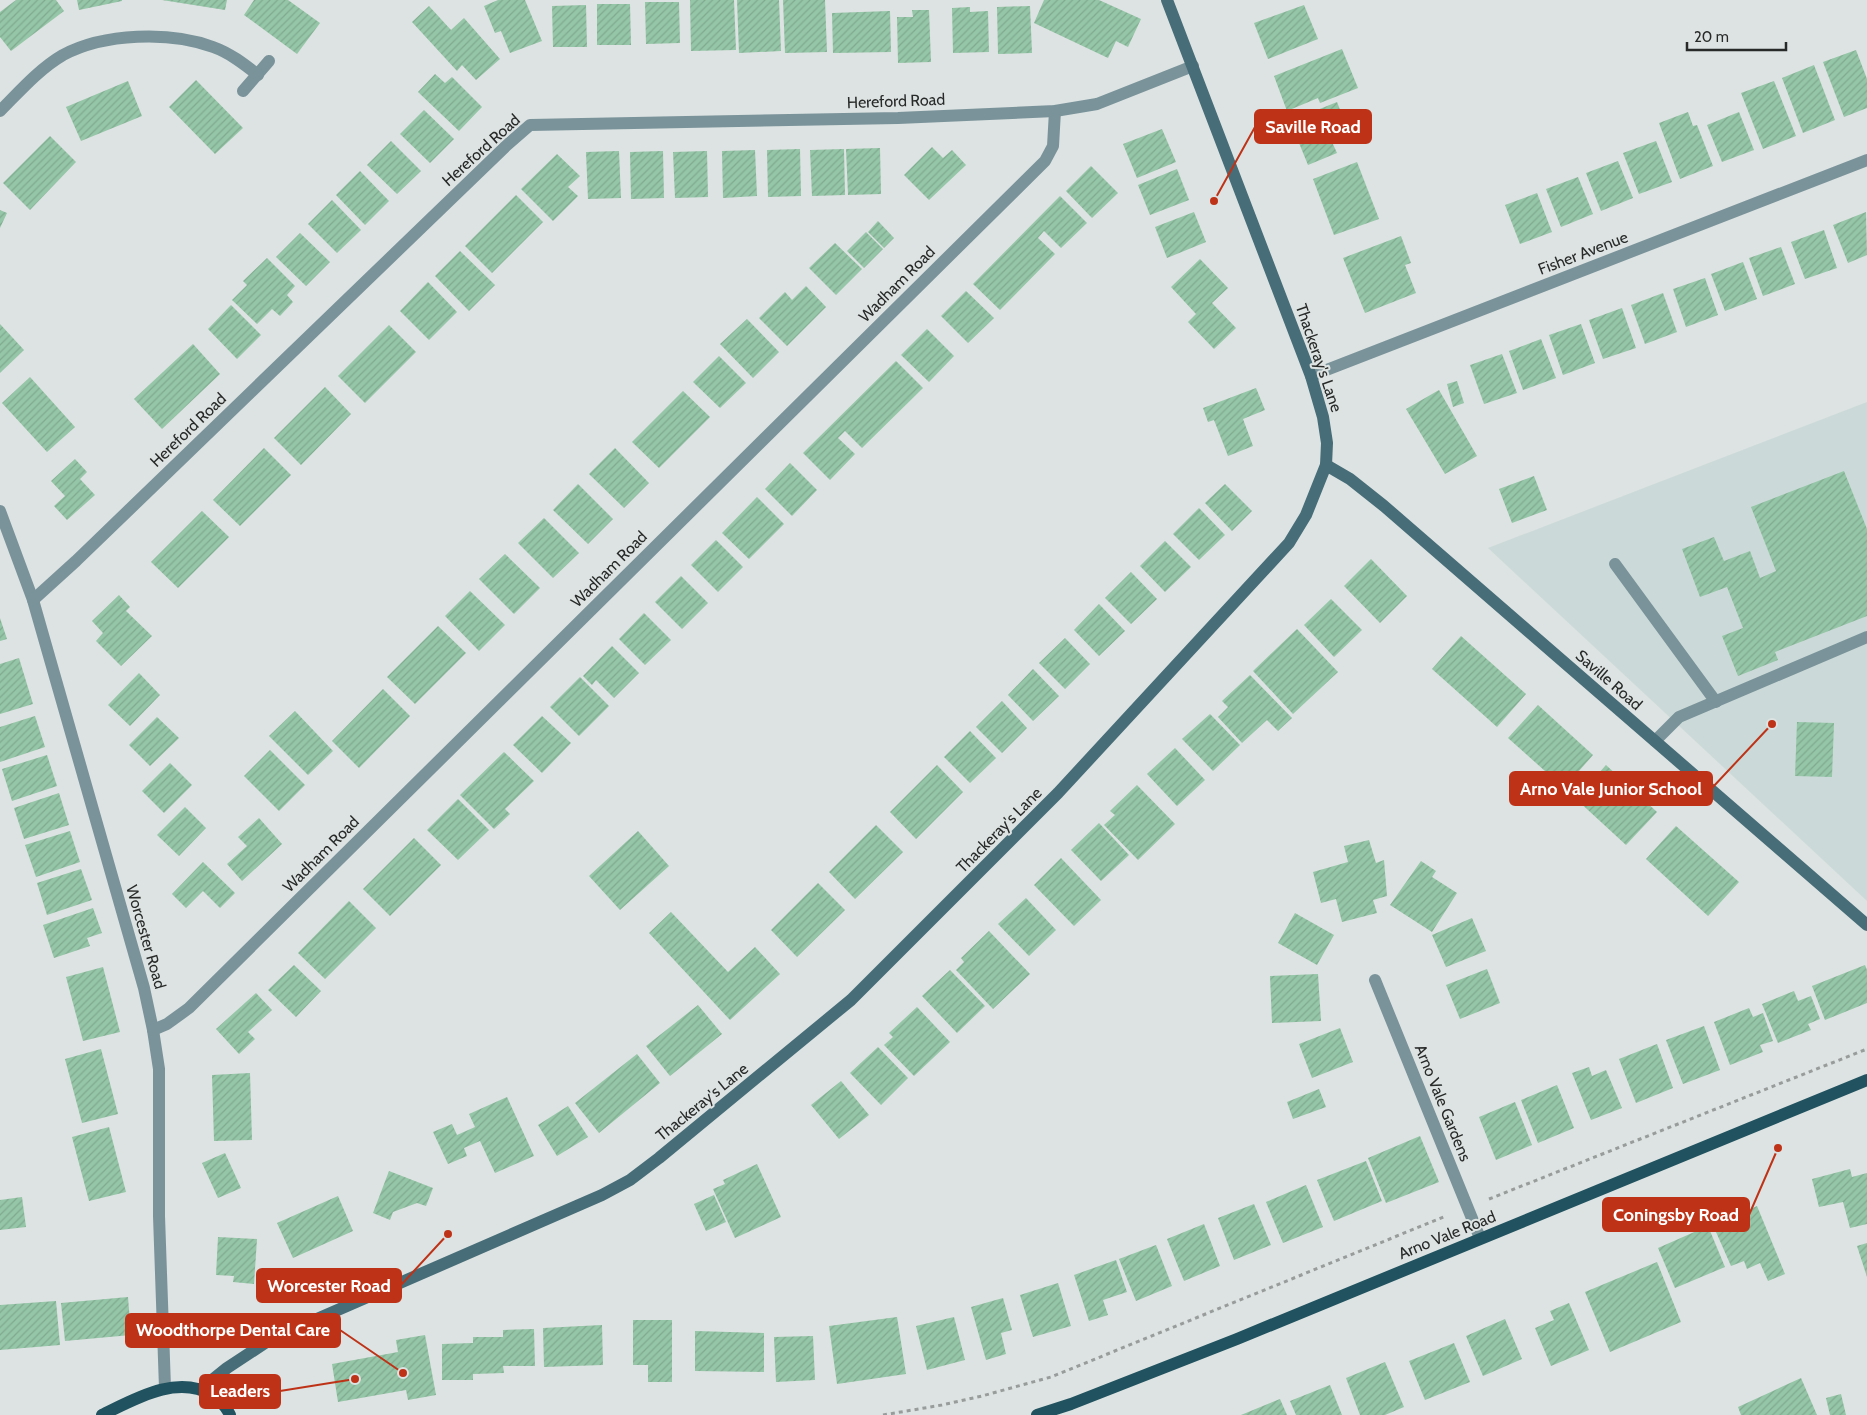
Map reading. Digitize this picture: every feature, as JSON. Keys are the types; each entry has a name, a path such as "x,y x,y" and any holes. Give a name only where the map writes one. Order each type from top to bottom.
{"main road":[{"name":"Arno Vale Road","path":"1037,1415 1080,1401 1237,1339 1867,1080"},
{"path":"102,1415 127,1402 165,1388 190,1387 202,1389 219,1399 230,1415"}],"street":[{"name":"Thackeray's Lane","path":"202,1389 228,1368 271,1339 310,1320 602,1195 630,1180 851,1000 1058,794 1289,543 1306,514 1326,465 1327,443 1323,417 1311,376 1167,0"},
{"path":"0,111 48,65 64,55 88,45 123,38 156,37 191,40 230,54 258,75"},
{"path":"243,91 269,62"},
{"name":"Hereford Road","path":"33,600 530,125 898,118 1055,110 1097,104 1193,66"},
{"name":"Wadham Road","path":"153,1030 167,1024 189,1008 1045,161 1053,146 1055,110"},
{"name":"Fisher Avenue","path":"1311,376 1867,160"},
{"name":"Saville Road","path":"1326,465 1350,479 1384,506 1867,925"},
{"name":"Worcester Road","path":"0,511 33,600 144,988 153,1030 159,1069 159,1216 165,1388"},
{"path":"1615,564 1716,702"},
{"path":"1655,741 1679,717 1867,637"},
{"name":"Arno Vale Gardens","path":"1375,980 1480,1238"}],"path":[{"path":"883,1415 982,1396 1051,1377 1468,1207 1867,1049"}],"shaded area":[{"path":"1867,402 1867,901 1488,548"}],"building":[{"path":"16,0 56,0 64,11 11,51 0,37 0,12"},
{"path":"77,0 122,0 122,1 79,10"},
{"path":"162,0 227,0 225,10"},
{"path":"254,0 288,0 320,23 297,54 244,15"},
{"path":"498,0 525,0 542,41 510,53 501,31 495,33 484,6"},
{"path":"690,0 734,0 736,50 691,51"},
{"path":"737,0 779,0 781,51 739,53"},
{"path":"783,0 825,0 827,52 785,53"},
{"path":"1044,0 1099,0 1141,19 1128,47 1116,41 1108,58 1034,23"},
{"path":"645,2 679,2 680,43 646,44"},
{"path":"597,4 630,4 631,45 597,45"},
{"path":"586,5 587,47 553,47 552,6"},
{"path":"1304,5 1318,39 1268,59 1254,23"},
{"path":"429,6 451,30 464,18 500,59 476,80 462,65 457,71 412,22"},
{"path":"1030,6 1032,53 998,54 997,7"},
{"path":"970,7 970,12 988,11 989,52 953,53 952,8"},
{"path":"912,10 929,10 931,62 898,63 897,17 913,17"},
{"path":"890,11 891,52 833,53 832,13"},
{"path":"1342,49 1358,88 1320,103 1318,98 1287,111 1274,76"},
{"path":"1856,50 1867,79 1867,108 1844,117 1823,62"},
{"path":"1814,65 1835,120 1803,133 1782,78"},
{"path":"435,74 445,83 452,77 482,107 459,131 418,92"},
{"path":"196,80 243,128 215,154 169,107"},
{"path":"128,81 142,116 81,141 66,107"},
{"path":"1774,81 1796,136 1763,149 1741,93"},
{"path":"1337,102 1350,135 1332,142 1337,153 1308,165 1290,121"},
{"path":"424,110 454,139 430,163 400,134"},
{"path":"1688,112 1693,126 1697,125 1713,166 1680,179 1659,123"},
{"path":"1739,112 1754,150 1722,162 1707,125"},
{"path":"1162,129 1176,162 1137,178 1123,144"},
{"path":"50,136 76,162 30,210 3,183"},
{"path":"391,141 421,171 397,194 367,165"},
{"path":"1656,141 1672,182 1639,194 1623,153"},
{"path":"932,147 943,158 952,150 966,165 929,200 904,175"},
{"path":"880,148 881,194 848,195 846,149"},
{"path":"800,149 801,196 768,197 767,150"},
{"path":"844,149 845,195 812,196 810,150"},
{"path":"755,150 757,196 723,198 722,151"},
{"path":"619,151 621,198 588,199 586,152"},
{"path":"663,151 664,198 631,199 630,152"},
{"path":"707,151 708,197 675,198 673,152"},
{"path":"557,154 580,176 568,187 578,196 553,221 521,189"},
{"path":"1618,161 1633,198 1601,211 1586,173"},
{"path":"1357,162 1379,219 1334,235 1313,179"},
{"path":"1091,166 1118,193 1092,218 1066,191"},
{"path":"1177,169 1189,200 1150,215 1138,185"},
{"path":"360,171 389,201 365,225 336,195"},
{"path":"1578,177 1593,214 1561,227 1546,189"},
{"path":"1537,193 1552,232 1520,244 1505,205"},
{"path":"516,195 543,222 492,273 465,246"},
{"path":"1060,196 1087,223 1061,248 1044,231 1038,238 1055,254 1000,310 973,284"},
{"path":"332,200 361,230 337,253 308,224"},
{"path":"0,210 7,213 0,228"},
{"path":"1194,212 1206,242 1167,258 1155,227"},
{"path":"1866,212 1867,255 1848,263 1833,225"},
{"path":"878,221 894,238 884,248 868,232"},
{"path":"1824,230 1837,268 1805,279 1791,242"},
{"path":"866,232 883,249 864,268 847,251"},
{"path":"300,233 330,262 306,286 276,257"},
{"path":"1401,236 1411,263 1405,265 1416,293 1365,313 1343,258"},
{"path":"835,243 862,269 836,295 809,268"},
{"path":"1781,247 1795,284 1763,296 1749,258"},
{"path":"460,251 495,285 469,311 435,276"},
{"path":"267,258 295,286 287,295 293,302 280,316 272,309 257,324 232,300 247,285 243,281"},
{"path":"1200,259 1228,288 1212,303 1236,328 1214,349 1188,322 1196,314 1171,287"},
{"path":"1743,262 1757,299 1725,311 1711,274"},
{"path":"1705,278 1718,315 1686,327 1673,289"},
{"path":"428,282 457,312 429,340 400,311"},
{"path":"806,286 826,307 787,346 759,318 785,292 792,300"},
{"path":"966,291 994,318 968,343 941,316"},
{"path":"1663,293 1677,332 1645,344 1631,305"},
{"path":"231,305 261,335 237,359 208,329"},
{"path":"1622,308 1636,348 1603,359 1589,320"},
{"path":"747,319 779,352 753,378 720,344"},
{"path":"0,324 24,350 0,373"},
{"path":"1581,324 1595,363 1563,375 1549,335"},
{"path":"389,325 416,352 365,403 338,376"},
{"path":"927,329 954,356 929,382 901,355"},
{"path":"1541,339 1556,378 1523,390 1509,351"},
{"path":"193,344 220,374 162,429 134,399"},
{"path":"1502,354 1517,393 1484,404 1470,365"},
{"path":"719,356 746,383 720,408 693,382"},
{"path":"896,361 923,388 862,448 845,431 838,438 855,454 830,480 803,453"},
{"path":"30,377 75,427 47,452 2,403"},
{"path":"1457,381 1464,403 1453,407 1447,384"},
{"path":"325,387 351,414 301,465 274,438"},
{"path":"1256,388 1265,410 1243,419 1253,446 1228,456 1214,420 1208,422 1203,408"},
{"path":"1439,390 1477,456 1445,474 1406,409"},
{"path":"683,391 710,417 659,468 632,442"},
{"path":"264,448 291,475 240,526 213,500"},
{"path":"615,448 649,483 624,508 589,474"},
{"path":"75,459 87,472 80,479 95,495 67,520 54,506 65,496 51,481"},
{"path":"790,463 817,490 792,516 765,489"},
{"path":"1844,471 1867,529 1867,616 1775,652 1778,660 1738,676 1722,636 1743,628 1727,587 1700,597 1682,549 1714,537 1724,561 1750,551 1760,578 1776,571 1751,507"},
{"path":"1534,476 1547,510 1512,523 1499,489"},
{"path":"578,484 613,519 588,544 553,510"},
{"path":"1225,484 1252,511 1232,531 1205,503"},
{"path":"757,497 784,524 749,559 722,533"},
{"path":"1199,508 1225,535 1199,560 1173,534"},
{"path":"202,511 229,537 178,588 151,562"},
{"path":"544,518 579,553 553,578 518,543"},
{"path":"716,540 743,567 718,592 691,565"},
{"path":"1165,541 1191,567 1165,592 1140,566"},
{"path":"505,554 540,588 514,614 479,579"},
{"path":"1371,559 1407,596 1380,623 1344,586"},
{"path":"1131,572 1157,599 1131,624 1105,598"},
{"path":"681,576 708,603 682,629 655,602"},
{"path":"470,591 505,625 479,651 445,616"},
{"path":"119,595 130,607 126,611 152,636 121,666 96,641 103,633 92,621"},
{"path":"1331,599 1362,630 1334,657 1304,625"},
{"path":"1099,604 1125,631 1099,656 1074,630"},
{"path":"644,613 671,640 645,665 619,639"},
{"path":"0,618 7,639 0,641"},
{"path":"438,626 466,653 415,704 387,677"},
{"path":"1297,629 1338,672 1293,714 1253,671"},
{"path":"1461,636 1526,694 1497,727 1432,669"},
{"path":"1065,638 1090,664 1065,689 1039,663"},
{"path":"612,646 639,673 614,698 596,680 592,685 583,676"},
{"path":"19,658 33,704 0,714 0,664"},
{"path":"1033,669 1059,696 1033,721 1008,695"},
{"path":"139,673 160,695 130,726 108,705"},
{"path":"1250,675 1292,718 1278,731 1267,720 1242,743 1218,717 1228,707 1222,701"},
{"path":"580,677 609,706 579,736 550,707"},
{"path":"383,689 410,716 359,768 332,741"},
{"path":"1002,701 1027,728 1002,753 976,727"},
{"path":"1538,705 1593,755 1564,788 1508,738"},
{"path":"295,711 333,751 308,775 269,736"},
{"path":"1210,714 1240,745 1213,771 1182,739"},
{"path":"35,716 45,747 0,762 0,727"},
{"path":"542,716 571,743 542,773 513,745"},
{"path":"157,717 179,738 150,766 129,745"},
{"path":"1797,722 1834,723 1832,777 1795,776"},
{"path":"970,731 996,758 970,783 944,757"},
{"path":"1175,748 1205,780 1177,806 1147,774"},
{"path":"270,750 305,785 279,811 244,776"},
{"path":"504,752 534,781 505,809 510,814 494,829 460,795"},
{"path":"47,755 57,786 12,801 2,769"},
{"path":"170,763 192,785 164,813 142,791"},
{"path":"937,765 963,792 916,839 890,812"},
{"path":"1606,765 1657,812 1626,845 1576,799"},
{"path":"1137,785 1175,824 1138,860 1104,825 1115,815 1110,811"},
{"path":"59,793 69,825 24,839 14,808"},
{"path":"458,799 489,830 458,860 427,830"},
{"path":"185,807 206,828 179,856 157,835"},
{"path":"259,818 282,844 242,881 227,864 247,846 238,837"},
{"path":"1099,823 1129,855 1101,881 1071,850"},
{"path":"876,825 903,852 855,899 829,872"},
{"path":"1676,826 1739,882 1708,916 1646,859"},
{"path":"70,831 80,862 36,877 25,845"},
{"path":"638,831 669,866 620,910 589,876"},
{"path":"414,838 441,865 390,916 363,889"},
{"path":"1369,840 1376,863 1384,860 1387,896 1373,900 1377,913 1342,922 1336,899 1321,903 1313,872 1348,862 1344,846"},
{"path":"1061,858 1101,900 1074,926 1034,885"},
{"path":"1421,861 1436,871 1432,877 1457,893 1432,932 1390,905"},
{"path":"203,862 235,893 220,908 203,891 186,908 172,894"},
{"path":"81,869 92,900 47,915 37,883"},
{"path":"818,883 845,910 797,957 771,930"},
{"path":"1026,898 1056,930 1029,956 998,924"},
{"path":"349,901 376,928 325,979 298,953"},
{"path":"93,908 102,933 87,938 90,946 54,958 43,925"},
{"path":"671,912 728,972 755,947 780,974 730,1020 649,933"},
{"path":"1295,913 1334,935 1317,965 1278,943"},
{"path":"1472,918 1486,951 1446,967 1432,935"},
{"path":"989,931 1030,974 993,1009 956,970 964,962 961,958"},
{"path":"294,965 321,991 296,1017 268,990"},
{"path":"1865,965 1867,970 1867,1003 1825,1020 1812,986"},
{"path":"103,967 120,1032 83,1041 66,977"},
{"path":"1487,969 1500,1003 1460,1019 1446,985"},
{"path":"950,970 985,1006 957,1033 922,996"},
{"path":"1318,974 1321,1021 1272,1023 1270,976"},
{"path":"1794,991 1798,1001 1811,996 1820,1019 1808,1024 1811,1030 1778,1043 1762,1004"},
{"path":"256,993 272,1010 248,1032 255,1039 239,1054 216,1029"},
{"path":"698,1005 722,1034 670,1076 646,1046"},
{"path":"917,1007 950,1042 914,1076 884,1045 893,1037 889,1033"},
{"path":"1749,1008 1753,1017 1763,1013 1773,1041 1760,1045 1763,1052 1730,1065 1714,1022"},
{"path":"1704,1026 1720,1070 1683,1084 1666,1040"},
{"path":"1340,1028 1353,1062 1312,1078 1299,1044"},
{"path":"1657,1044 1673,1088 1636,1103 1619,1059"},
{"path":"878,1047 908,1078 881,1105 850,1073"},
{"path":"101,1049 118,1114 82,1123 65,1059"},
{"path":"637,1054 660,1083 599,1133 575,1103"},
{"path":"1589,1067 1592,1076 1606,1070 1622,1108 1591,1120 1572,1073"},
{"path":"250,1073 252,1140 214,1141 212,1075"},
{"path":"841,1081 869,1115 839,1139 811,1105"},
{"path":"1557,1085 1574,1128 1538,1143 1521,1100"},
{"path":"1319,1089 1326,1107 1293,1119 1287,1102"},
{"path":"507,1097 534,1156 495,1173 480,1141 464,1148 467,1156 448,1164 433,1132 452,1124 457,1135 475,1127 469,1114"},
{"path":"1515,1102 1532,1145 1496,1160 1479,1117"},
{"path":"568,1106 588,1137 557,1156 538,1125"},
{"path":"109,1127 126,1192 89,1201 72,1137"},
{"path":"1420,1136 1439,1182 1386,1203 1368,1158"},
{"path":"225,1153 241,1188 218,1198 202,1163"},
{"path":"1366,1161 1382,1201 1334,1221 1317,1180"},
{"path":"757,1164 781,1217 735,1238 713,1189 725,1184 723,1180"},
{"path":"1850,1169 1852,1177 1867,1173 1867,1224 1850,1228 1843,1202 1819,1207 1812,1179"},
{"path":"389,1171 433,1188 426,1206 417,1203 393,1212 390,1220 373,1213"},
{"path":"1306,1185 1323,1227 1283,1243 1266,1202"},
{"path":"714,1195 726,1222 706,1231 694,1204"},
{"path":"338,1196 353,1231 293,1258 277,1223"},
{"path":"22,1197 26,1227 0,1230 0,1200"},
{"path":"1254,1204 1271,1245 1234,1260 1218,1218"},
{"path":"1757,1206 1785,1274 1768,1281 1760,1263 1747,1269 1744,1261 1731,1266 1716,1232 1730,1227 1726,1220"},
{"path":"1204,1224 1220,1266 1184,1281 1167,1239"},
{"path":"1708,1226 1725,1267 1675,1288 1658,1248"},
{"path":"218,1237 257,1239 254,1284 233,1282 234,1276 216,1275"},
{"path":"1867,1243 1867,1277 1857,1246"},
{"path":"1156,1245 1172,1286 1136,1301 1119,1259"},
{"path":"1116,1260 1127,1292 1103,1300 1108,1315 1089,1321 1074,1275"},
{"path":"1657,1262 1681,1322 1610,1352 1585,1292"},
{"path":"1058,1283 1071,1326 1033,1337 1020,1295"},
{"path":"128,1297 131,1335 65,1341 61,1303"},
{"path":"1003,1298 1012,1330 1001,1333 1006,1354 986,1360 971,1307"},
{"path":"56,1301 60,1345 0,1350 0,1305"},
{"path":"1569,1303 1589,1350 1551,1366 1535,1328 1554,1320 1550,1311"},
{"path":"897,1317 906,1374 837,1384 829,1326"},
{"path":"954,1317 965,1360 927,1370 916,1326"},
{"path":"1505,1319 1522,1359 1483,1376 1466,1336"},
{"path":"633,1320 672,1320 672,1382 648,1382 648,1365 633,1365"},
{"path":"602,1325 603,1365 544,1367 543,1328"},
{"path":"534,1329 535,1366 503,1366 504,1373 473,1374 473,1380 442,1380 442,1344 473,1343 473,1337 503,1337 503,1330"},
{"path":"695,1331 764,1333 764,1372 695,1371"},
{"path":"425,1335 436,1395 408,1400 406,1390 338,1402 332,1364 398,1352 396,1340"},
{"path":"813,1336 815,1380 776,1382 774,1337"},
{"path":"1454,1343 1470,1382 1425,1400 1409,1361"},
{"path":"1385,1362 1404,1407 1385,1415 1360,1415 1346,1378"},
{"path":"1801,1378 1817,1415 1741,1415 1738,1407"},
{"path":"1330,1385 1342,1415 1296,1415 1290,1401"},
{"path":"1841,1394 1846,1415 1830,1415 1826,1398"},
{"path":"1280,1399 1287,1415 1241,1415"}],"place":[{"name":"Saville Road","path":"1214,201"},
{"name":"Arno Vale Junior School","path":"1772,724"},
{"name":"Coningsby Road","path":"1778,1148"},
{"name":"Worcester Road","path":"448,1234"},
{"name":"Woodthorpe Dental Care","path":"403,1373"},
{"name":"Leaders","path":"355,1379"}]}
